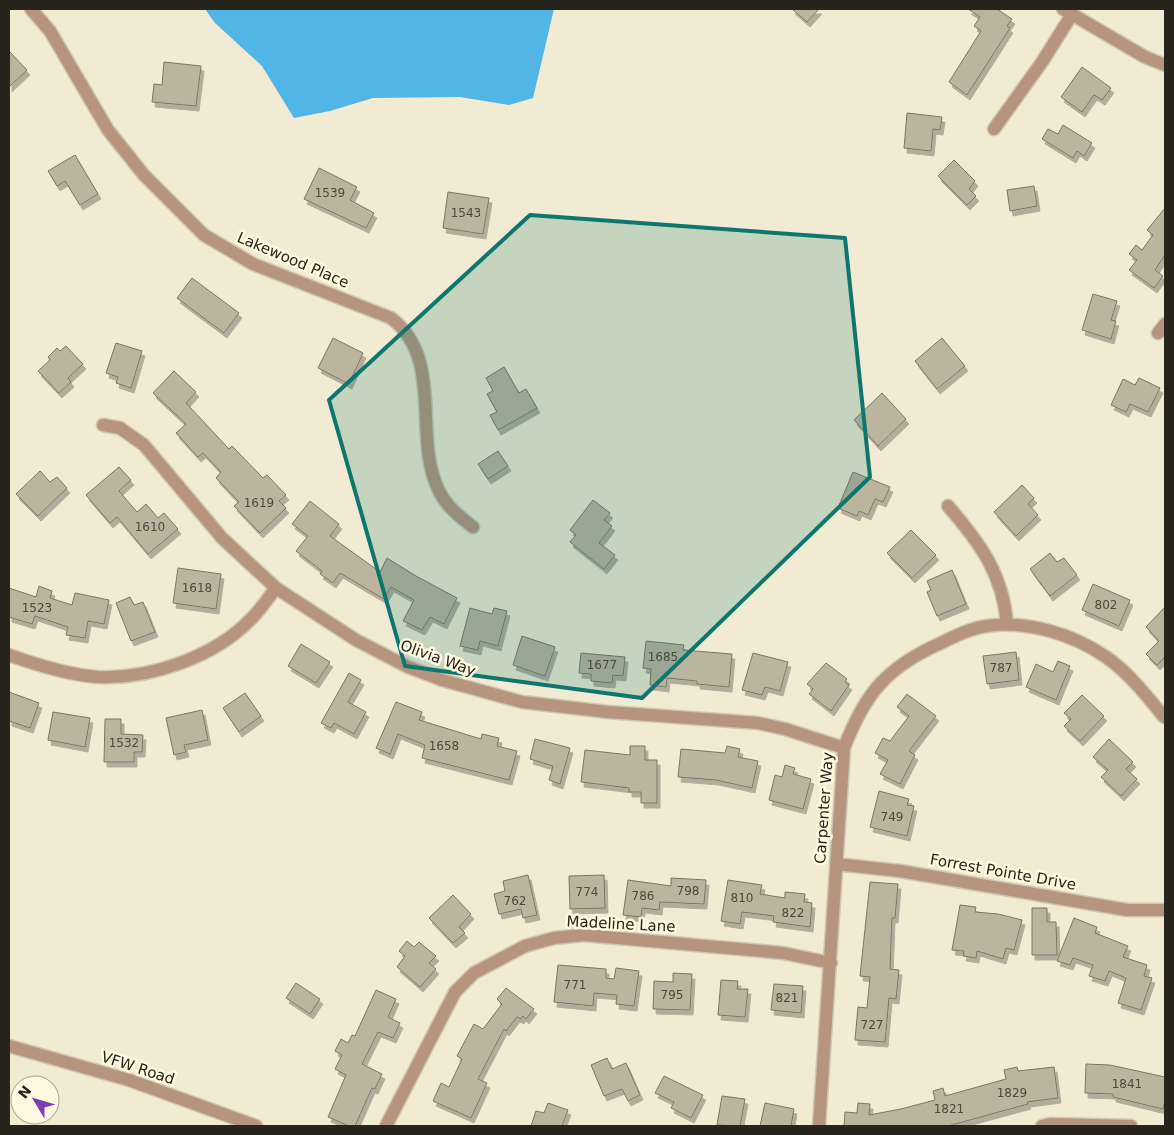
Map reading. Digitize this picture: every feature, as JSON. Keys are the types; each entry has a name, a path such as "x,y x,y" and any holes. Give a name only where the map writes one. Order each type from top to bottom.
{"street":[{"name":"Lakewood Place","path":"31,9 50,31 108,130 144,175 204,234 253,264 391,318 403,327 418,352 423,379 430,464 434,478 447,504 472,527"},
{"path":"994,128 1042,62 1067,12 1145,57 1165,65"},
{"name":"Olivia Way","path":"103,425 120,428 144,445 222,538 276,588 328,624 377,652 425,673 475,690 522,702 758,723 785,729 844,748"},
{"path":"948,506 977,540 999,581 1005,603 1007,624"},
{"path":"9,655 97,677 156,670 219,644 251,619 276,588"},
{"name":"Carpenter Way","path":"819,1126 844,748 865,702 881,682 901,663 956,636 985,626 1007,624 1043,630 1063,636 1106,657 1149,697 1164,717"},
{"name":"Forrest Pointe Drive","path":"836,864 900,871 1128,910 1165,910"},
{"name":"Madeline Lane","path":"386,1126 455,992 474,973 525,946 554,938 584,935 783,952 831,964"},
{"name":"VFW Road","path":"9,1046 129,1080 256,1126"},
{"path":"1042,1126 1050,1124 1131,1126"}],"highlighted area":[{"path":"530,215 845,238 870,477 642,698 405,666 329,400"}],"water":[{"path":"205,9 554,9 533,98 509,105 460,97 373,98 330,111 294,118 262,66 215,23"}],"building":[{"path":"792,9 819,9 807,22"},
{"path":"968,9 997,9 1012,19 1007,26 1010,28 967,95 949,82 981,31 974,26 980,17"},
{"path":"9,51 27,70 9,87"},
{"path":"164,62 201,66 196,106 152,102 154,84 162,85"},
{"path":"1082,67 1111,88 1102,100 1094,95 1082,112 1061,97"},
{"path":"907,113 942,117 940,130 933,129 931,151 904,148"},
{"path":"1063,125 1092,143 1084,156 1077,151 1073,158 1042,139 1048,129 1058,134"},
{"path":"75,155 98,194 80,205 65,181 57,186 48,171"},
{"path":"954,160 975,181 969,189 976,196 967,205 938,176"},
{"path":"319,168 357,187 350,200 374,213 366,228 304,199"},
{"path":"1034,186 1037,206 1010,211 1007,190"},
{"path":"448,192 489,198 483,234 443,228"},
{"path":"1165,208 1165,255 1155,270 1163,276 1154,288 1129,270 1137,260 1129,254 1136,245 1142,250 1153,235 1147,230"},
{"path":"192,278 239,313 224,333 177,298"},
{"path":"1093,294 1117,301 1111,320 1116,321 1111,339 1082,330"},
{"path":"333,338 363,353 349,384 318,368"},
{"path":"942,338 965,366 937,389 915,361"},
{"path":"116,343 142,351 131,388 116,383 118,377 106,373"},
{"path":"66,346 83,364 68,378 71,382 59,393 38,371 50,360 48,357 57,348 60,351"},
{"path":"504,367 519,393 526,389 537,408 498,430 490,415 497,412 487,394 493,391 486,378"},
{"path":"174,371 196,392 186,403 229,449 232,446 263,478 267,475 286,495 279,501 286,508 260,533 234,506 239,502 216,478 221,472 203,453 198,457 176,433 186,424 153,393"},
{"path":"1139,378 1160,388 1148,412 1130,404 1126,412 1111,405 1123,379 1135,385"},
{"path":"882,393 906,419 878,446 854,420"},
{"path":"498,451 508,466 488,479 478,464"},
{"path":"119,467 131,480 119,491 137,512 146,504 158,518 164,513 178,529 148,554 117,517 110,523 86,495"},
{"path":"40,471 50,482 57,477 67,488 38,516 16,494"},
{"path":"853,472 890,487 883,502 875,499 868,515 859,511 857,516 838,508"},
{"path":"1022,485 1034,498 1028,504 1038,515 1016,536 994,512"},
{"path":"593,500 610,513 604,520 612,526 599,543 615,555 604,569 570,542 576,535 570,530"},
{"path":"310,501 339,524 330,536 380,572 387,558 457,598 444,624 430,617 422,630 403,621 414,600 391,587 384,599 340,573 333,583 320,574 322,571 296,551 308,536 292,524"},
{"path":"911,530 936,555 912,578 887,553"},
{"path":"1050,553 1057,562 1064,558 1077,575 1050,596 1030,569"},
{"path":"178,568 221,574 216,609 173,603"},
{"path":"952,570 966,604 937,616 927,592 931,590 927,581"},
{"path":"1093,584 1130,600 1119,626 1082,610"},
{"path":"39,586 52,591 50,598 72,605 75,593 109,600 104,624 88,621 85,638 66,635 68,627 35,616 32,624 9,617 9,588 36,597"},
{"path":"130,597 134,605 143,602 155,632 131,641 116,603"},
{"path":"1165,607 1165,657 1157,665 1146,654 1159,641 1146,627"},
{"path":"470,608 492,614 494,608 507,611 498,646 480,641 478,650 460,646"},
{"path":"522,636 555,647 545,676 513,665"},
{"path":"646,641 684,645 683,650 732,654 729,687 697,684 697,681 667,678 666,687 650,685 651,669 643,668"},
{"path":"301,644 330,662 316,683 288,666"},
{"path":"1016,652 1019,680 987,684 983,656"},
{"path":"581,653 625,657 623,676 613,675 612,683 591,681 591,674 579,673"},
{"path":"753,653 788,662 780,691 765,687 762,695 742,690"},
{"path":"1058,661 1070,666 1056,700 1026,687 1036,664 1053,672"},
{"path":"826,663 847,679 845,682 849,685 831,711 809,694 813,689 807,684"},
{"path":"349,673 361,680 348,702 366,712 354,734 334,723 331,728 321,723"},
{"path":"9,692 39,703 30,728 9,721"},
{"path":"245,693 261,716 239,732 223,708"},
{"path":"907,694 936,716 909,751 915,755 900,784 880,774 888,760 875,753 883,738 890,741 909,716 897,707"},
{"path":"1082,695 1104,716 1080,741 1064,726 1071,719 1064,713"},
{"path":"396,702 422,712 419,720 481,739 482,734 499,738 497,746 517,751 509,780 422,758 425,745 398,734 390,754 376,748"},
{"path":"202,710 208,740 184,745 186,752 174,755 166,718"},
{"path":"53,712 90,718 85,747 48,740"},
{"path":"105,719 121,719 121,734 143,735 142,752 134,752 134,762 104,762"},
{"path":"535,739 570,748 560,784 549,780 553,766 530,759"},
{"path":"1109,739 1133,762 1126,769 1137,779 1121,796 1101,777 1108,770 1093,757"},
{"path":"630,746 645,746 645,760 657,760 657,803 641,803 641,792 629,792 629,788 581,782 585,750 630,755"},
{"path":"727,746 740,749 738,757 758,761 752,788 716,780 678,777 681,749 725,753"},
{"path":"785,765 795,768 793,774 811,779 803,809 769,800 775,775 782,777"},
{"path":"879,791 909,799 907,805 914,806 907,836 870,827"},
{"path":"528,875 537,915 523,918 521,909 499,914 494,894 505,891 503,881"},
{"path":"604,875 605,908 570,909 569,876"},
{"path":"671,878 706,880 704,904 660,902 659,910 642,908 641,917 623,915 628,880 671,886"},
{"path":"728,880 762,885 760,894 785,898 785,892 805,894 804,902 812,903 810,927 773,922 774,916 742,912 740,924 721,921"},
{"path":"870,882 898,884 895,918 892,918 890,969 899,970 896,999 889,998 885,1042 855,1040 858,1007 867,1008 870,977 860,976"},
{"path":"453,895 471,914 459,927 465,933 453,943 429,918"},
{"path":"960,905 976,907 975,912 998,914 1022,920 1014,950 1006,948 1003,959 977,951 976,958 963,956 964,951 952,950"},
{"path":"1032,908 1047,908 1047,922 1056,922 1057,955 1032,955"},
{"path":"1074,918 1097,927 1095,933 1128,946 1123,957 1147,965 1144,976 1152,978 1141,1010 1118,1003 1126,978 1109,971 1105,981 1089,976 1093,965 1073,958 1070,965 1057,961"},
{"path":"407,941 414,947 419,942 436,956 429,963 436,969 420,987 397,967 405,956 399,951"},
{"path":"558,965 606,969 606,978 614,979 616,968 639,971 634,1006 616,1004 617,995 594,993 593,1006 554,1002"},
{"path":"673,973 692,974 690,1010 653,1009 654,981 673,982"},
{"path":"721,980 738,981 737,989 748,989 745,1017 718,1015"},
{"path":"296,983 320,999 310,1014 286,998"},
{"path":"774,984 803,986 801,1013 771,1010"},
{"path":"506,988 534,1009 526,1019 523,1016 521,1019 517,1017 506,1031 504,1029 478,1079 487,1083 471,1118 433,1101 441,1083 449,1087 462,1059 457,1056 474,1024 483,1029 502,1004 497,999"},
{"path":"376,990 396,999 388,1017 400,1023 393,1038 378,1032 362,1064 382,1074 375,1089 372,1088 355,1126 349,1126 328,1117 346,1075 335,1069 342,1055 335,1051 341,1039 348,1043 352,1035 355,1036"},
{"path":"607,1058 612,1069 626,1063 640,1095 628,1101 622,1089 604,1096 591,1065"},
{"path":"1086,1064 1110,1065 1165,1077 1163,1109 1113,1097 1113,1094 1085,1093"},
{"path":"1017,1067 1018,1071 1054,1067 1058,1098 1027,1102 1028,1104 948,1126 844,1126 845,1112 857,1113 858,1103 870,1104 869,1115 901,1109 935,1100 933,1091 943,1088 945,1096 1006,1079 1004,1070"},
{"path":"664,1076 703,1095 691,1118 671,1108 674,1102 655,1093"},
{"path":"722,1096 745,1099 740,1126 717,1125"},
{"path":"548,1103 568,1110 562,1126 531,1126 536,1111 544,1113"},
{"path":"765,1103 794,1109 791,1126 760,1126"}]}
